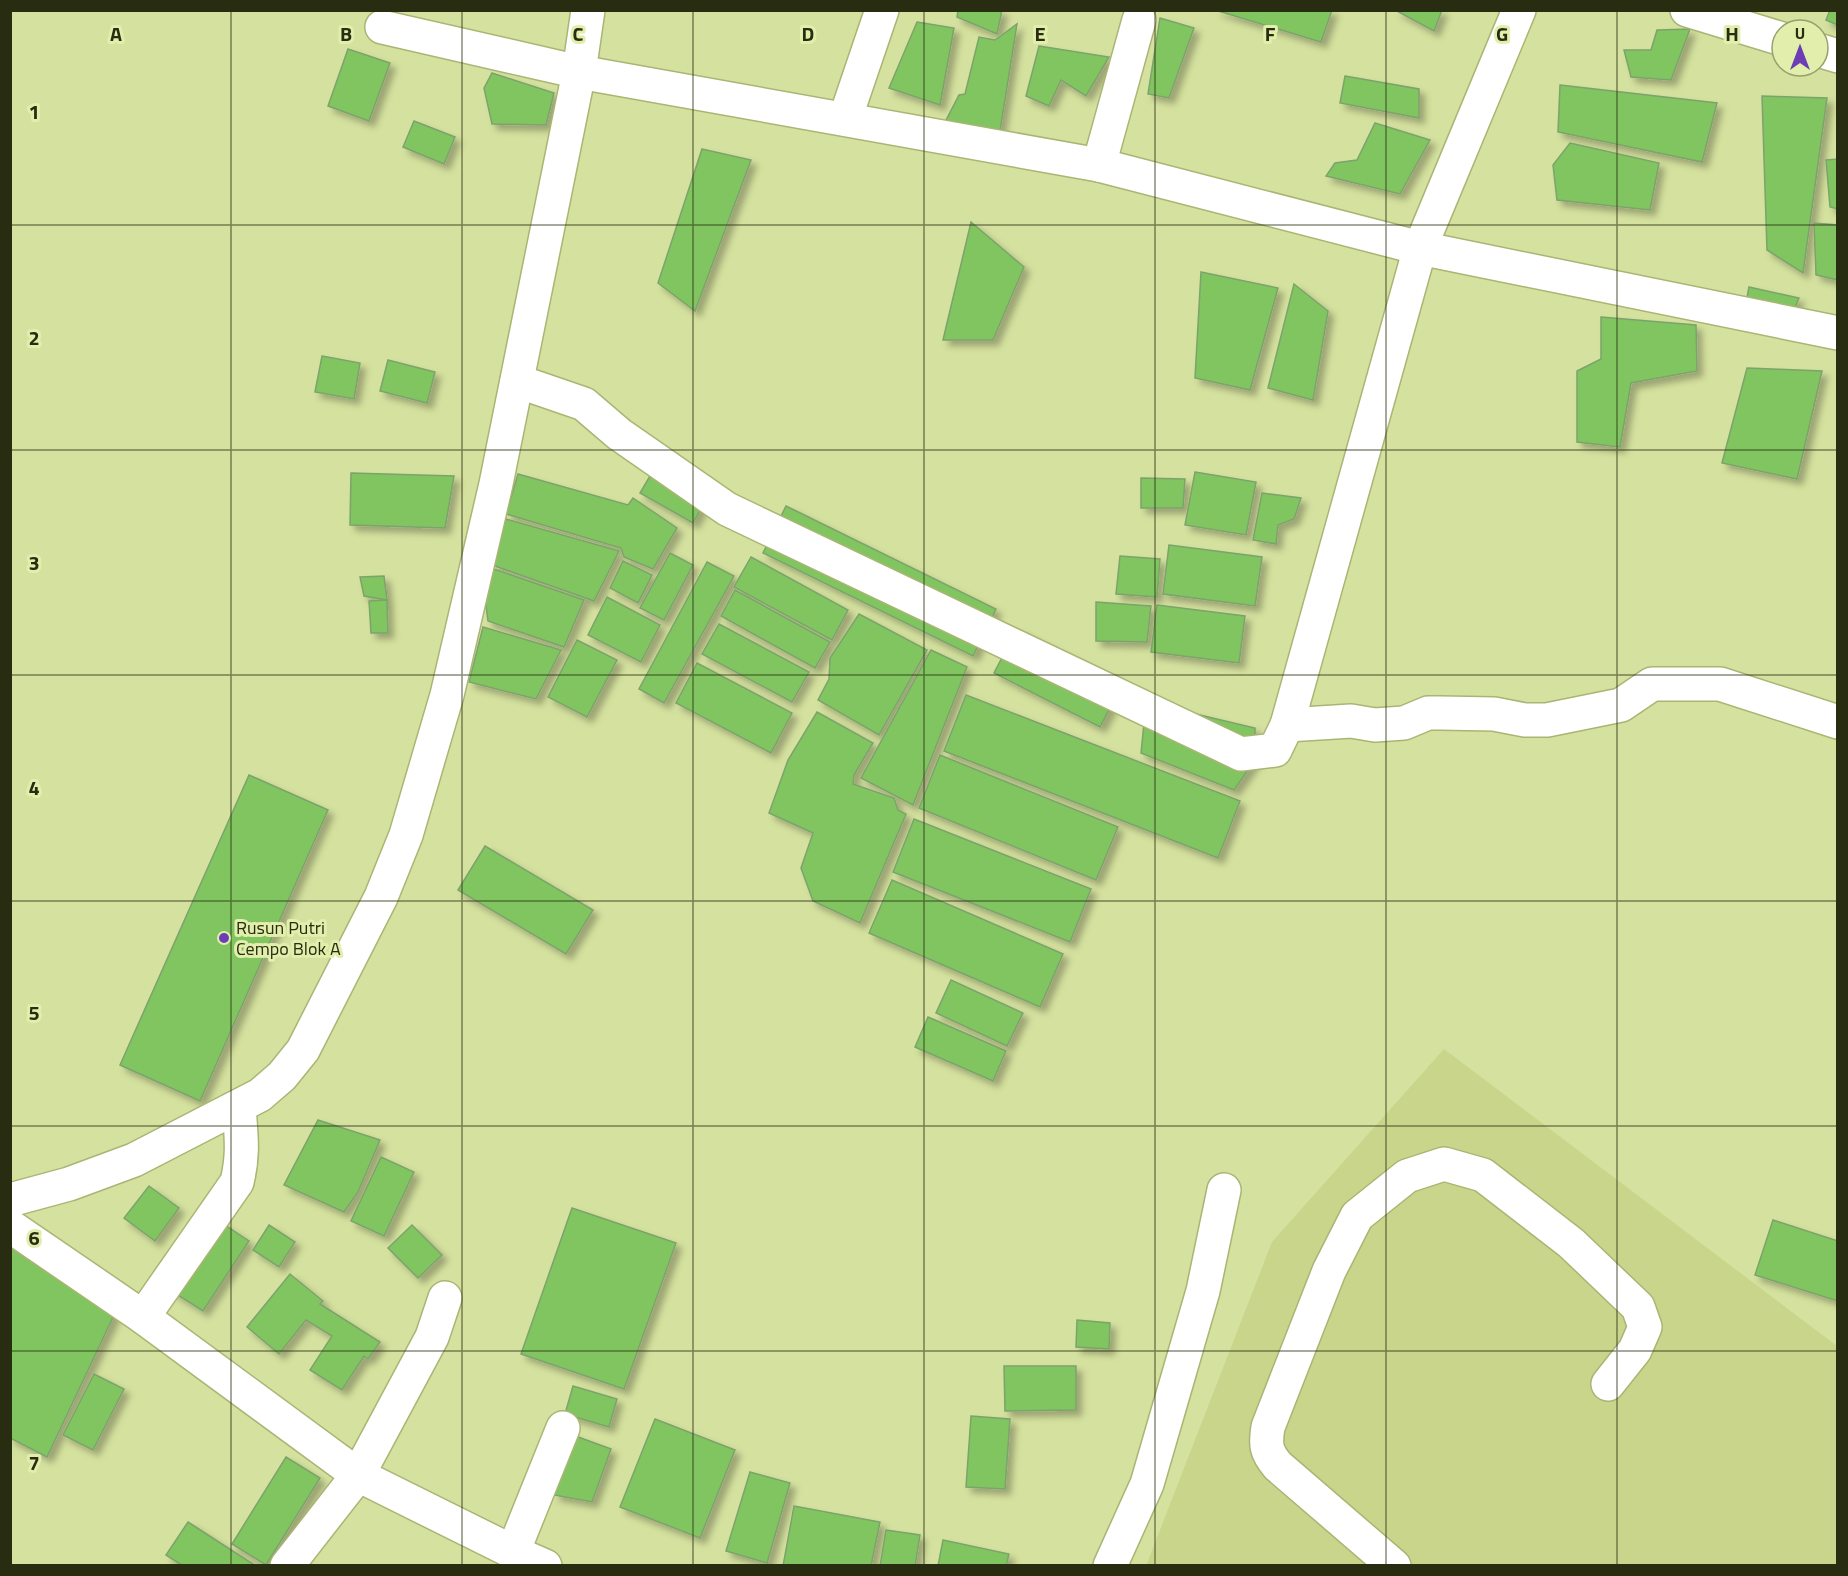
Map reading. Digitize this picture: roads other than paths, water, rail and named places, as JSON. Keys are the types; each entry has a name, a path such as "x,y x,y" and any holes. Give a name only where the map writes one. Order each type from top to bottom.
{"street":[{"path":"10,1200 69,1184 134,1160 260,1095 282,1076 303,1050 381,897 406,835 447,695 496,484 579,72 588,10"},
{"path":"845,119 882,10"},
{"path":"517,381 584,404 619,434 727,509 1241,754 1275,750 1287,725 1420,248 1519,10"},
{"path":"1687,10 1770,35"},
{"path":"1099,165 1139,20"},
{"path":"382,27 579,72 1099,165 1420,248 1838,333"},
{"path":"1287,725 1351,722 1375,725 1404,723 1428,713 1440,712 1488,713 1525,720 1547,720 1621,705 1652,684 1720,684 1838,722"},
{"path":"143,1317 237,1182 242,1162 238,1107"},
{"path":"1394,1566 1278,1466 1270,1456 1266,1443 1268,1426 1329,1271 1357,1216 1407,1176 1444,1164 1482,1175 1570,1243 1638,1307 1645,1327 1635,1350 1608,1384"},
{"path":"1110,1566 1147,1484 1203,1291 1224,1190"},
{"path":"10,1226 143,1317 358,1475 545,1566"},
{"path":"286,1566 358,1475 432,1337 445,1298"},
{"path":"513,1552 563,1428"}],"place":[{"name":"Rusun Putri Cempo Blok A","path":"224,938"}]}
